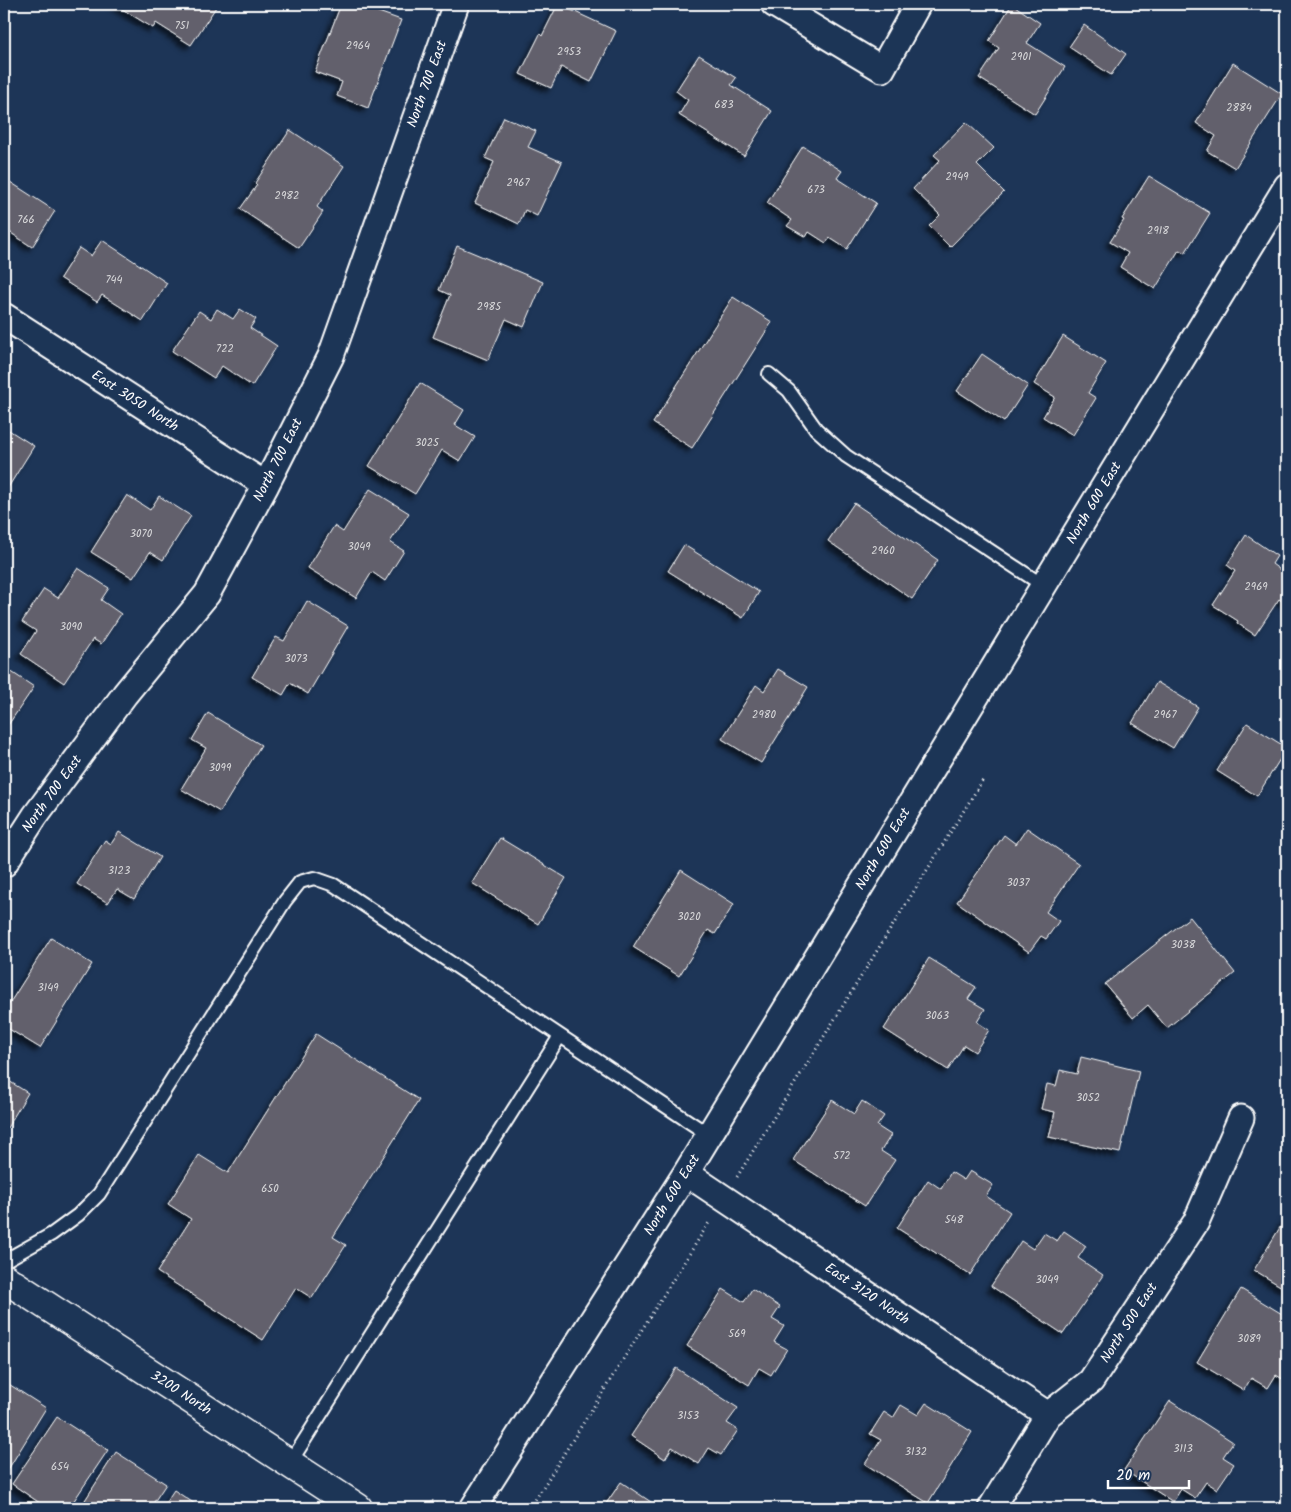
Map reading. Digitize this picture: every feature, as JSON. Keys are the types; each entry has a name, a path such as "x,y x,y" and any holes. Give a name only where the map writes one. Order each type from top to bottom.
{"street":[{"name":"North 700 East","path":"4,864 35,816 125,694 207,594 266,486 331,356 456,4"},
{"path":"774,4 882,69 918,4"},
{"name":"North 600 East","path":"473,1508 686,1173 1287,186"},
{"name":"East 3050 North","path":"4,316 266,486"},
{"name":"North 500 East","path":"991,1508 1048,1415 1091,1381 1196,1222 1241,1118"},
{"name":"East 3120 North","path":"686,1173 1048,1415"},
{"name":"3200 North","path":"4,1278 358,1508"}],"lane":[{"path":"768,374 789,391 816,429 846,456 1044,586"},
{"path":"4,1260 52,1234 78,1215 99,1194 285,900 300,882 314,878 334,885 709,1135"},
{"path":"290,1464 560,1036"}],"path":[{"path":"743,1168 984,778"},
{"path":"530,1508 707,1225"},
{"path":"432,1501 443,1508"}],"building":[{"path":"114,4 218,4 191,45 156,23 153,28"},
{"path":"341,4 356,4 401,20 368,108 337,96 342,82 315,72"},
{"path":"558,4 616,31 591,82 561,67 551,88 520,74 540,34 542,36"},
{"path":"1012,4 1040,23 1027,43 1065,67 1035,114 979,78 999,48 989,41"},
{"path":"1084,25 1126,54 1111,75 1069,47"},
{"path":"699,55 736,78 731,85 772,111 744,156 679,115 688,100 676,91"},
{"path":"1233,63 1282,94 1235,168 1207,151 1216,136 1196,123"},
{"path":"504,117 536,131 528,147 562,162 537,216 525,210 519,224 475,203 494,162 485,158"},
{"path":"966,122 994,148 977,165 1004,192 950,247 929,226 940,215 913,189 940,160 934,155"},
{"path":"290,130 344,166 317,207 323,212 299,248 240,209 257,185 255,183"},
{"path":"803,146 842,171 837,178 876,203 847,249 830,238 826,243 809,232 806,237 787,226 792,220 767,203"},
{"path":"1149,176 1210,213 1185,253 1179,250 1155,289 1120,267 1128,253 1110,242"},
{"path":"4,178 55,211 32,247 5,229 4,232"},
{"path":"102,240 167,283 143,321 102,295 97,302 60,278 79,248 91,256"},
{"path":"457,246 543,282 524,327 506,319 488,360 433,337 450,295 439,290"},
{"path":"733,297 772,322 692,448 653,423"},
{"path":"217,309 233,319 240,309 256,319 250,328 277,346 252,386 222,366 214,378 172,351 199,311 211,319"},
{"path":"1063,336 1106,363 1088,393 1096,398 1073,435 1043,417 1055,397 1034,384"},
{"path":"982,354 1028,385 1004,422 957,391"},
{"path":"420,383 464,410 455,425 475,437 460,461 442,450 415,494 369,466"},
{"path":"4,427 34,446 4,494"},
{"path":"370,489 409,513 390,542 404,551 385,581 372,572 356,598 308,568 334,526 343,532"},
{"path":"127,495 150,510 159,496 191,516 163,560 150,552 133,578 91,552"},
{"path":"854,503 938,560 912,599 828,541"},
{"path":"1246,535 1277,556 1272,564 1287,575 1287,604 1279,599 1255,635 1237,623 1238,621 1213,605 1235,571 1227,565"},
{"path":"684,545 759,592 743,618 668,571"},
{"path":"78,568 109,588 101,600 121,614 101,644 93,639 64,683 21,654 36,631 22,622 44,589 58,598"},
{"path":"307,601 348,626 308,694 290,683 283,695 252,677 276,637 284,641"},
{"path":"4,667 34,687 4,731"},
{"path":"778,669 808,687 761,763 722,739 756,685 764,691"},
{"path":"1157,682 1198,707 1173,748 1132,723"},
{"path":"208,713 261,745 220,812 181,789 206,748 192,740"},
{"path":"1247,723 1287,748 1257,796 1217,771"},
{"path":"1027,828 1079,864 1046,912 1059,921 1046,939 1041,936 1029,952 957,902 1004,835 1016,844"},
{"path":"119,832 160,857 134,899 117,889 108,903 77,884 105,840 111,844"},
{"path":"500,838 566,878 538,924 472,883"},
{"path":"681,870 734,904 715,934 708,930 679,976 633,947"},
{"path":"1190,917 1235,973 1167,1028 1148,1005 1133,1018 1105,984"},
{"path":"51,938 92,964 40,1048 4,1026 4,1012"},
{"path":"929,958 976,987 968,999 985,1009 977,1022 989,1030 975,1052 964,1045 948,1070 884,1029"},
{"path":"316,1034 419,1100 333,1237 346,1245 312,1298 296,1288 263,1340 157,1272 191,1219 168,1204 199,1155 228,1173"},
{"path":"1081,1057 1139,1071 1120,1153 1049,1137 1055,1112 1041,1109 1047,1084 1056,1086 1060,1070 1077,1074"},
{"path":"4,1078 28,1093 4,1133"},
{"path":"832,1100 854,1114 862,1101 884,1116 877,1126 891,1135 881,1151 895,1160 865,1206 793,1160"},
{"path":"970,1171 993,1185 986,1196 1010,1212 970,1275 897,1228 928,1180 941,1189 951,1172 964,1180"},
{"path":"1287,1216 1287,1290 1254,1270"},
{"path":"1064,1231 1086,1246 1078,1258 1103,1275 1063,1334 991,1286 1021,1241 1033,1249 1044,1233 1057,1241"},
{"path":"723,1289 744,1302 752,1289 780,1307 772,1319 784,1326 774,1342 787,1349 771,1375 759,1368 749,1385 687,1346"},
{"path":"1241,1289 1287,1317 1287,1378 1286,1381 1276,1375 1268,1388 1251,1378 1244,1390 1197,1362"},
{"path":"676,1368 738,1408 727,1423 738,1430 721,1455 709,1448 699,1464 672,1447 665,1459 631,1436"},
{"path":"4,1381 46,1408 4,1476"},
{"path":"1170,1401 1233,1442 1223,1457 1234,1464 1217,1489 1206,1482 1195,1498 1181,1489 1173,1502 1124,1470"},
{"path":"926,1403 972,1432 928,1503 865,1464 881,1440 870,1434 884,1412 893,1418 901,1405 918,1415"},
{"path":"57,1417 108,1450 69,1508 47,1508 12,1484"},
{"path":"116,1452 166,1484 150,1508 80,1508"},
{"path":"621,1482 660,1508 603,1508"},
{"path":"174,1490 201,1508 162,1508"},
{"path":"1092,1500 1105,1508 1087,1508"}]}
